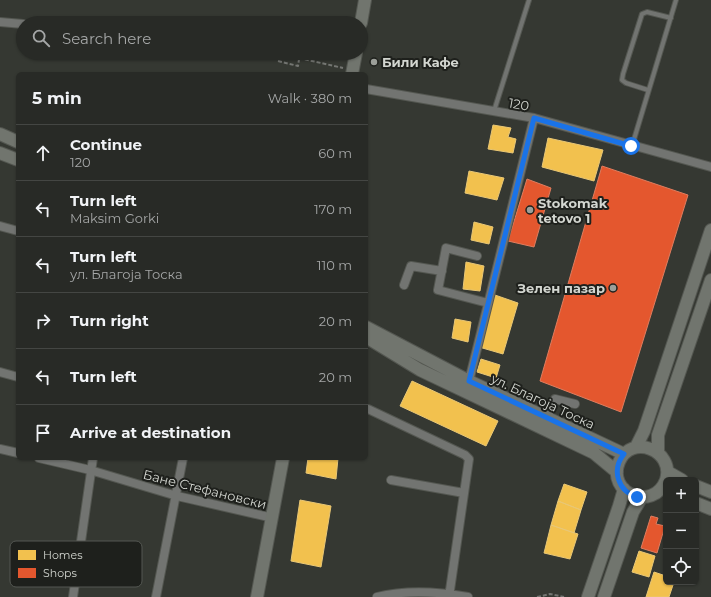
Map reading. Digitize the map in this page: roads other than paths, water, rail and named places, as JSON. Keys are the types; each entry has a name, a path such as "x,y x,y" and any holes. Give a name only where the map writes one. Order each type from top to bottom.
{"main road":[{"path":"362,16 365,0"},
{"path":"347,71 352,60"},
{"path":"0,134 16,141"},
{"path":"0,152 16,159"},
{"path":"636,448 644,431 711,230"},
{"path":"658,452 658,435 711,280"},
{"name":"ул. Благоја Тоска","path":"368,328 469,381 624,454"},
{"path":"368,338 420,370 594,453 617,472"},
{"path":"663,485 652,495 642,497 632,495 624,489 618,478 617,472 619,462 624,454 636,448 647,447 658,452 665,461 665,477"},
{"path":"257,597 283,460"},
{"path":"699,487 711,492"},
{"path":"588,597 624,489"},
{"path":"604,597 633,512 642,497"},
{"path":"699,504 711,509"}],"street":[{"path":"0,22 16,23"},
{"name":"120","path":"368,89 534,118 711,167"},
{"path":"469,381 534,118"},
{"path":"0,226 16,230"},
{"path":"477,256 446,248 438,290 488,303"},
{"path":"404,285 411,266 442,271"},
{"path":"0,372 16,376"},
{"path":"547,418 555,399 576,404"},
{"path":"368,409 465,455 469,459 449,595"},
{"path":"0,449 16,453"},
{"name":"Бане Стефановски","path":"48,460 90,470 176,496 273,518"},
{"path":"80,541 92,460"},
{"path":"156,597 183,460"},
{"path":"391,480 464,493"},
{"path":"73,597 74,587"},
{"path":"376,597 410,594 468,597"}],"lane":[{"path":"494,111 529,0"},
{"path":"631,146 676,0"},
{"path":"648,90 626,84 622,80 623,74 642,14 647,12 670,18"}],"place":[{"name":"Били Кафе","path":"374,62"},
{"name":"Stokomak tetovo 1","path":"530,210"},
{"name":"Зелен пазар","path":"613,288"}]}
